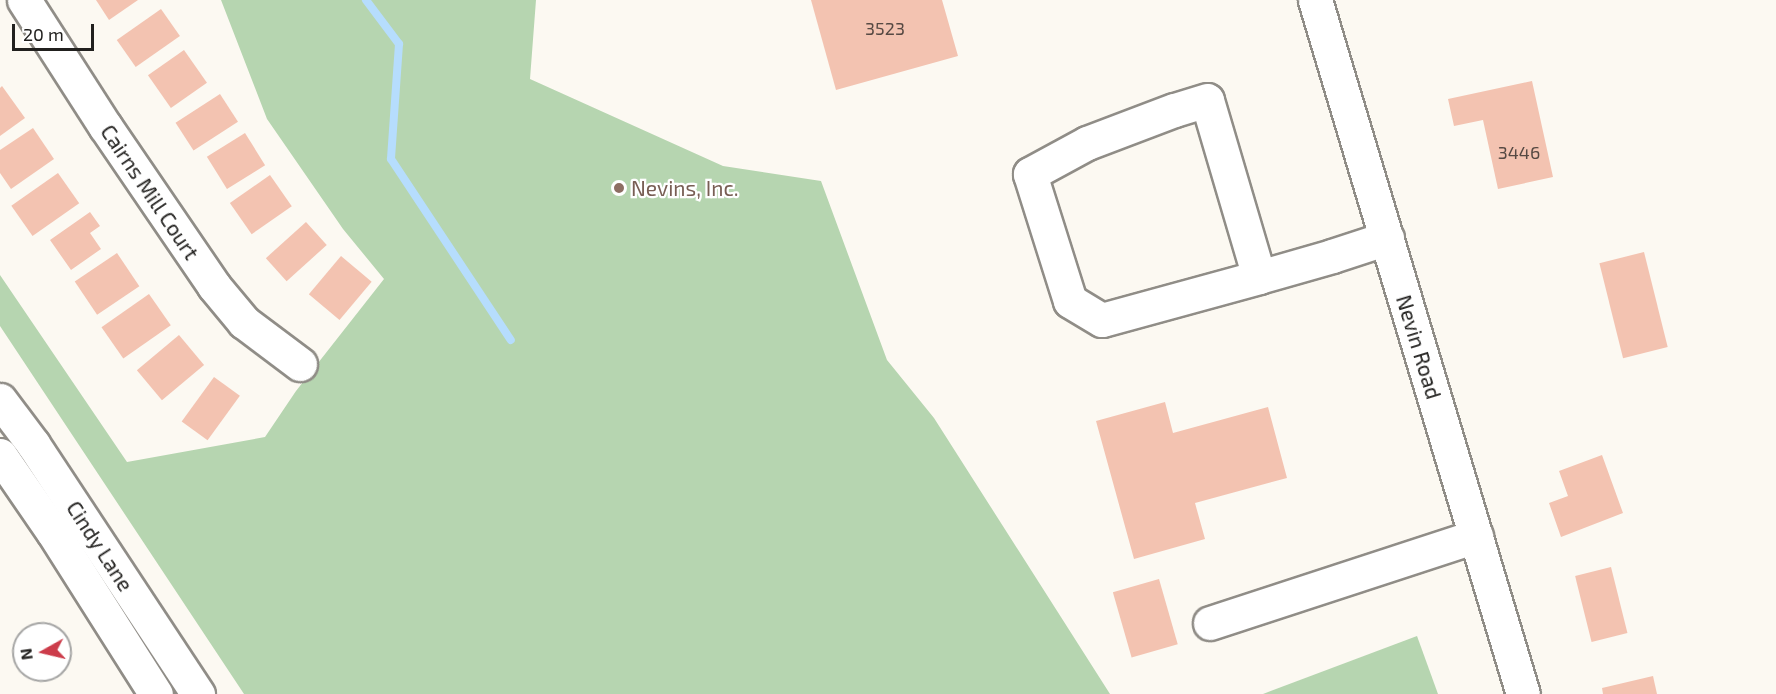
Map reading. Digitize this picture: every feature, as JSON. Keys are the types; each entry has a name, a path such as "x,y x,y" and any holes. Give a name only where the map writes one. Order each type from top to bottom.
{"street":[{"name":"Cairns Mill Court","path":"24,0 105,126 214,286 244,322 300,364"},
{"name":"Nevin Road","path":"1314,0 1523,694"},
{"path":"1259,277 1207,100 1087,143 1029,174 1070,301 1102,320 1259,277 1386,238"},
{"name":"Cindy Lane","path":"0,400 33,444 198,694"},
{"name":"Cindy Lane","path":"0,455 53,532 156,694"},
{"path":"1210,623 1476,536"}],"green space":[{"path":"221,0 536,0 530,79 723,166 821,181 887,360 934,418 1110,694 244,694 0,326 0,275 127,462 265,437 296,391 384,279 343,229 267,119"},
{"path":"1417,636 1438,694 1263,694"}],"building":[{"path":"96,0 138,0 109,20"},
{"path":"811,0 942,0 958,56 836,90"},
{"path":"161,9 180,36 136,67 117,40"},
{"path":"184,50 207,83 171,108 148,75"},
{"path":"1532,81 1553,177 1498,189 1483,120 1454,126 1448,99"},
{"path":"2,86 25,118 0,136 0,88"},
{"path":"220,94 238,122 194,151 176,123"},
{"path":"33,128 54,159 11,189 0,173 0,150"},
{"path":"245,133 265,165 227,189 207,157"},
{"path":"58,173 79,203 33,236 11,206"},
{"path":"270,175 292,206 252,234 230,203"},
{"path":"90,212 100,226 90,233 101,249 71,270 50,240"},
{"path":"306,222 327,245 287,281 266,258"},
{"path":"1644,252 1668,347 1623,358 1599,263"},
{"path":"117,253 139,286 97,315 75,282"},
{"path":"341,256 372,282 340,320 309,294"},
{"path":"149,294 171,325 123,358 101,327"},
{"path":"179,335 204,365 162,400 137,370"},
{"path":"214,377 240,396 208,440 182,421"},
{"path":"1165,402 1173,433 1268,407 1287,478 1195,503 1205,539 1134,559 1096,421"},
{"path":"1602,455 1623,513 1561,537 1549,503 1568,496 1559,471"},
{"path":"1611,567 1627,633 1592,642 1575,576"},
{"path":"1159,579 1178,644 1132,658 1113,592"},
{"path":"1653,676 1657,694 1603,694 1602,688"}],"waterway":[{"path":"366,0 399,44 391,159 511,340"}],"place":[{"name":"Nevins, Inc.","path":"619,188"}]}
